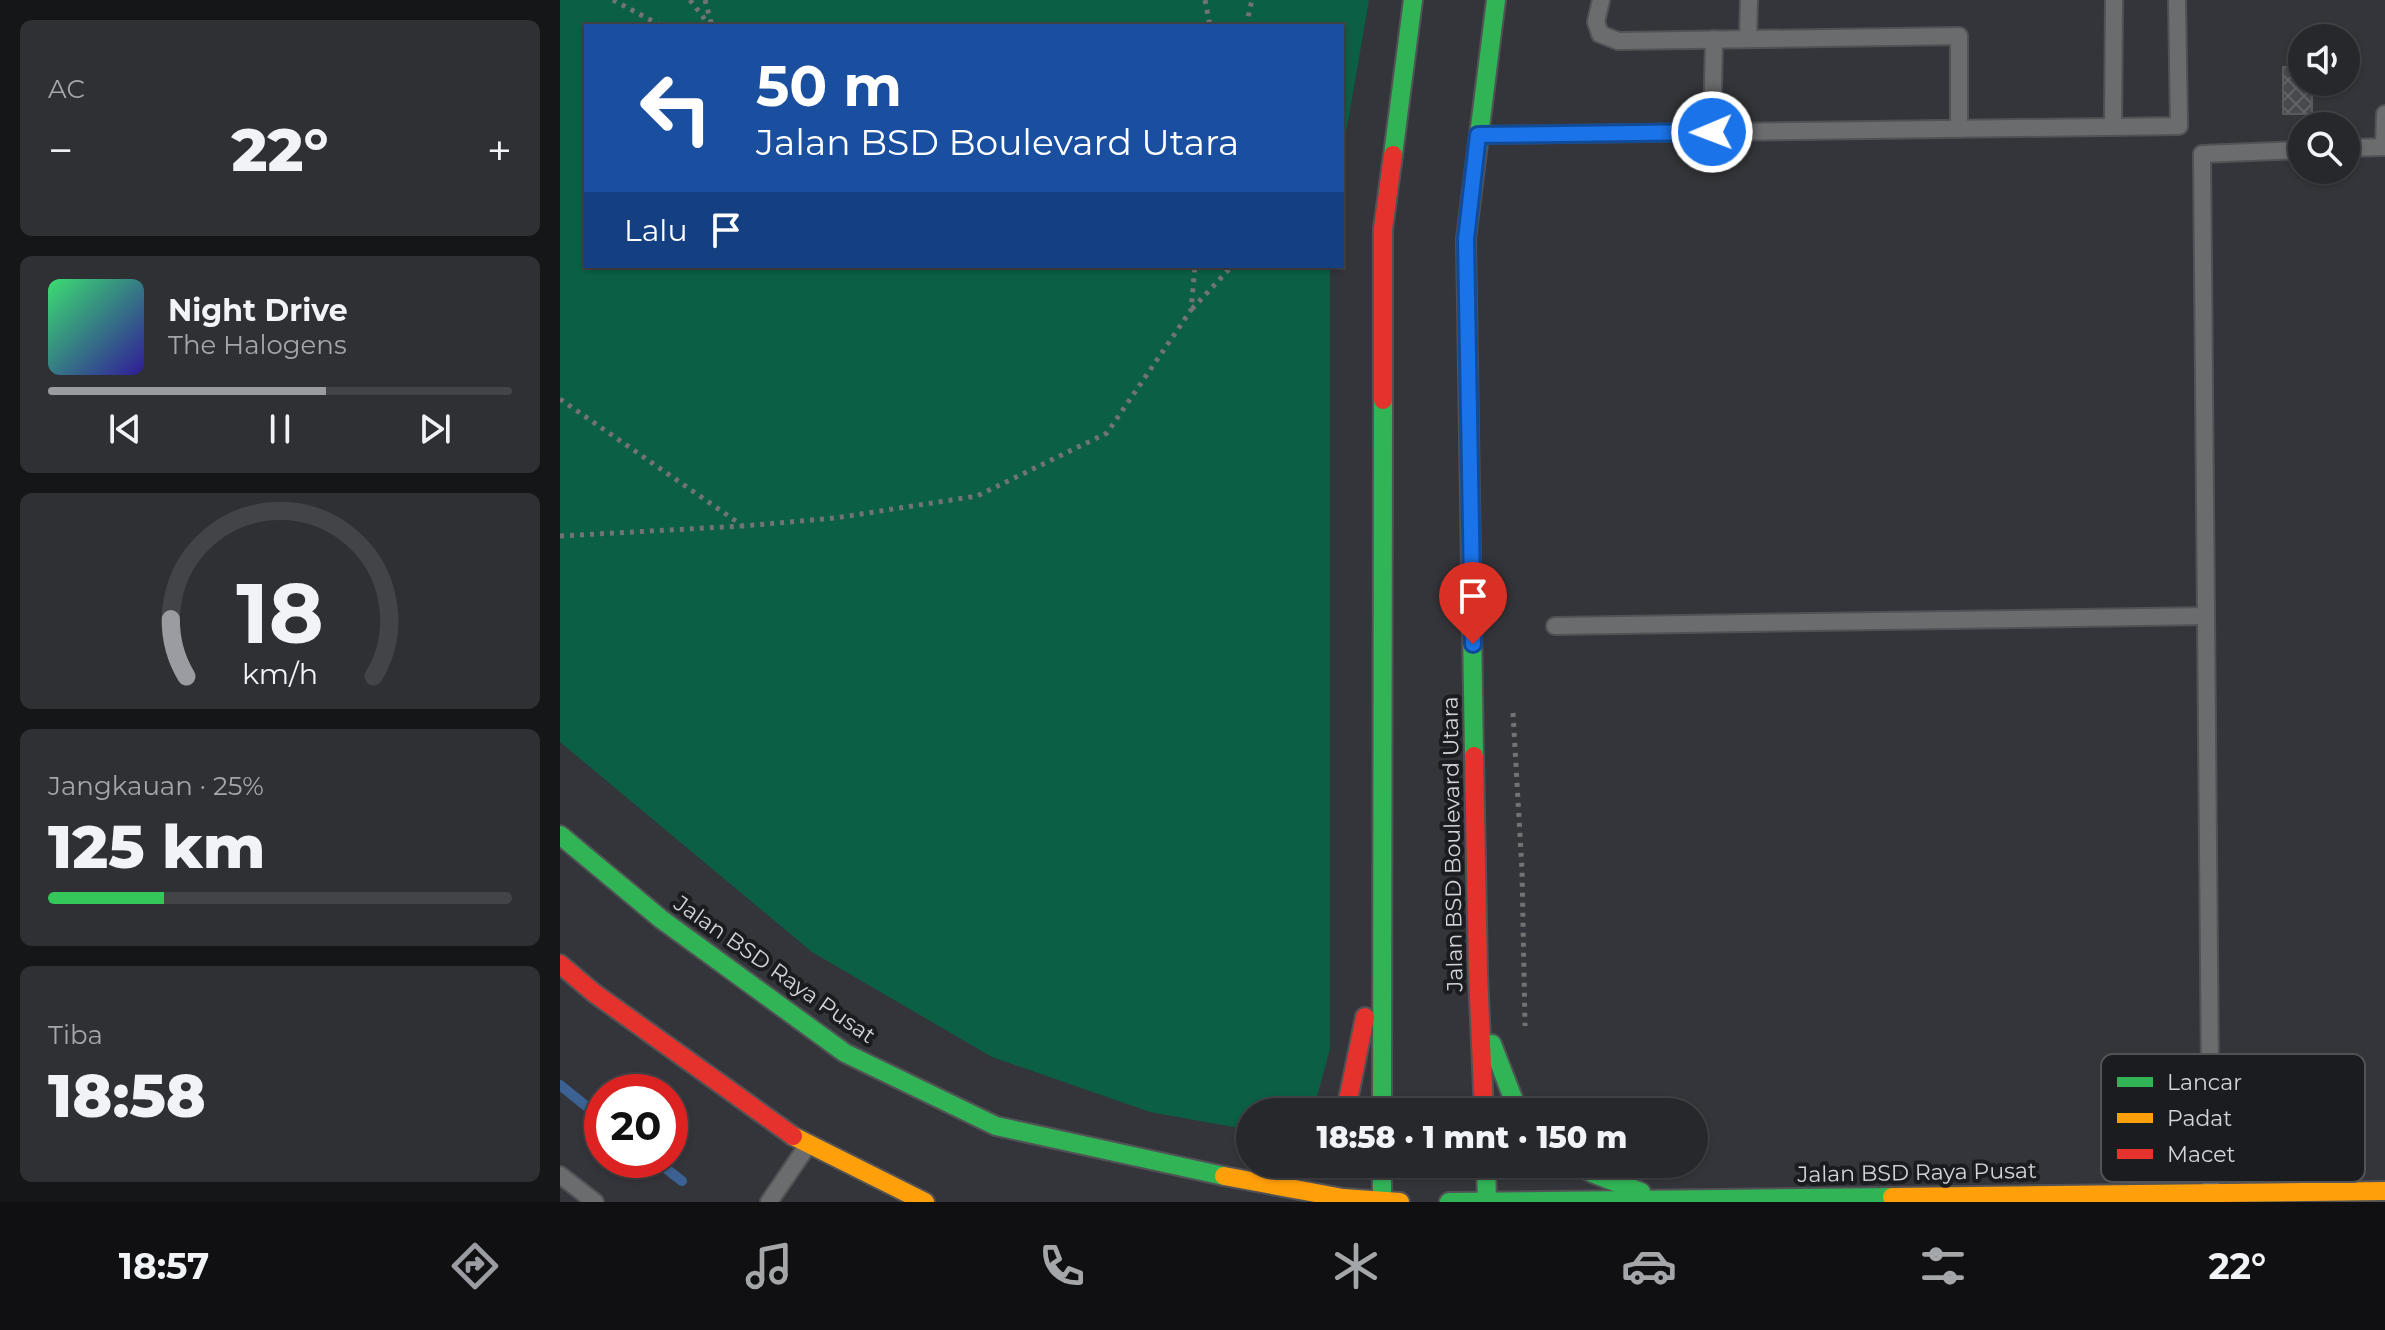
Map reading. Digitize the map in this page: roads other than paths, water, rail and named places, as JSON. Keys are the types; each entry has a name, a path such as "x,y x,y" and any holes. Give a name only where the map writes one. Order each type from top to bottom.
{"main road":[{"path":"1382,1098 1383,229 1413,0"},
{"name":"Jalan BSD Boulevard Utara","path":"1483,1098 1466,239 1496,0"},
{"name":"Jalan BSD Raya Pusat","path":"560,835 661,919 845,1053 996,1126 1195,1171 1343,1198 1400,1202"},
{"path":"1348,1098 1362,1025 1383,958"},
{"path":"560,964 606,1002 791,1135 925,1202"},
{"path":"1480,1013 1513,1098"},
{"path":"1195,1171 1236,1166"},
{"path":"1382,1178 1382,1202"},
{"path":"1486,1178 1487,1201"},
{"path":"1605,1178 1660,1199"},
{"name":"Jalan BSD Raya Pusat","path":"1449,1202 2385,1191"}],"lane":[{"path":"1601,0 1596,22 1600,34 1618,41 1959,36 1959,129"},
{"path":"1748,39 1749,0"},
{"path":"2113,127 2114,0"},
{"path":"1478,135 2179,126 2177,0"},
{"path":"1712,132 1714,39"},
{"path":"2360,148 2385,147 2385,114"},
{"path":"2210,1054 2202,154 2288,151"},
{"path":"1555,626 2206,616"},
{"path":"769,1202 809,1144"},
{"path":"560,1175 595,1202"},
{"path":"2211,1182 2211,1193"}],"waterway":[{"path":"560,1085 584,1104"},
{"path":"678,1178 682,1181"}]}
